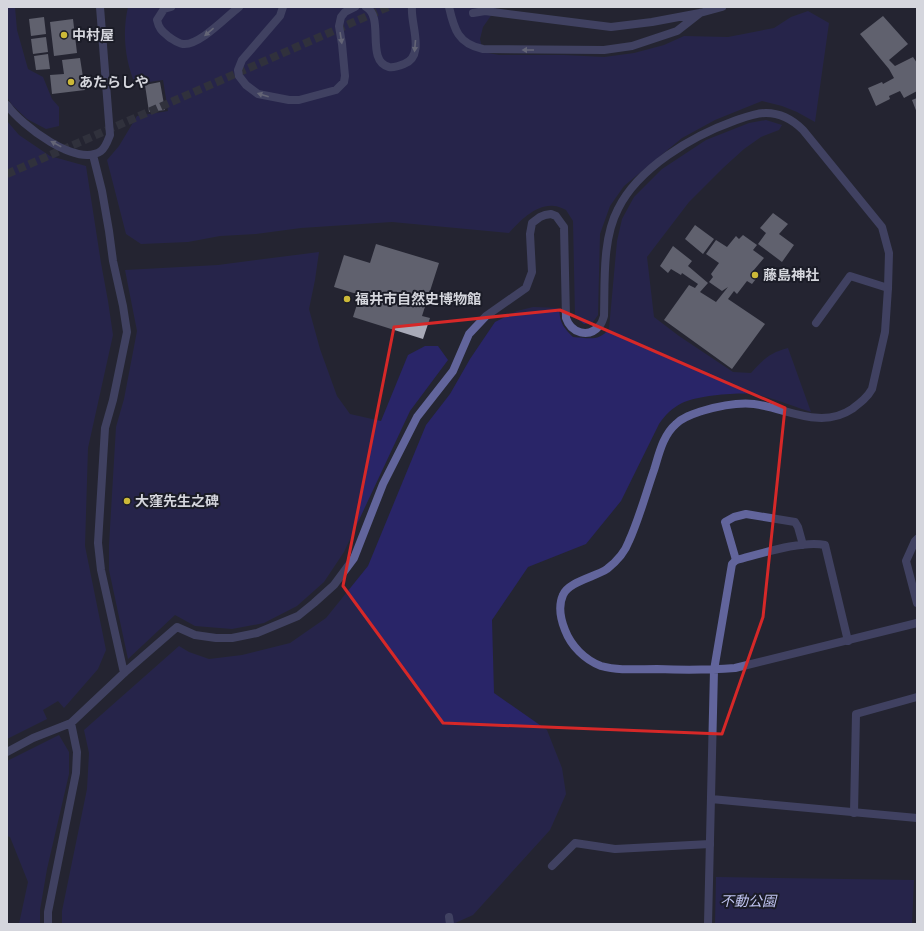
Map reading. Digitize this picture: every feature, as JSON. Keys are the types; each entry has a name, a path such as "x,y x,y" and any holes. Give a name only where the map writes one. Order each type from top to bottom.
{"street":[{"path":"7,105 24,124 56,145 78,154 93,155 102,150 107,144 110,135 100,7"},
{"path":"171,7 164,9 157,20 159,28 176,42 184,44 193,42 203,37 239,7"},
{"path":"283,7 280,16 242,60 238,70 239,76 246,85 258,94 274,98 299,100 336,90 344,82 343,51 339,26 341,17 345,12 355,7"},
{"path":"366,7 370,9 374,17 378,57 382,63 393,68 408,63 414,54 416,34 412,7"},
{"path":"449,7 458,36 475,48 483,49 604,50 632,46 677,31 700,13"},
{"path":"473,13 485,11 611,27 652,22 700,13 722,7"},
{"path":"7,752 33,738 71,723 124,673 177,627 195,635 216,638 232,638 256,633 298,616 314,604 334,585 354,558 383,484 417,417 453,371 469,334 486,316 526,288 532,272 530,234 532,223 536,219 545,215 556,216 561,221 564,227 566,318 568,324 576,332 585,333 594,330 600,325 604,316 607,249 611,227 618,209 627,194 656,165 682,145 702,134 745,117 764,113 782,115 793,120 803,130 882,227 889,253 888,288 885,332 879,365 872,389 868,397 862,402 835,418 816,418 795,415 754,404 735,404 719,406 689,416 677,422 668,432 629,542 620,557 607,569 571,586 563,594 560,614 572,644 580,652 600,665 618,669 714,670 735,668 917,623"},
{"path":"93,155 102,191 113,261 127,332 115,392 105,428 98,543 101,570 124,673"},
{"path":"816,323 850,276 888,288"},
{"path":"736,560 725,522 734,516 746,514 795,522 803,545"},
{"path":"917,539 906,561 917,603"},
{"path":"708,924 714,670 732,564 736,560 803,545 815,543 825,545 848,640"},
{"path":"854,813 856,714 917,697"},
{"path":"48,924 48,912 76,773 77,752 71,723"},
{"path":"711,799 917,818"},
{"path":"552,866 575,843 615,849 710,844"}],"highlighted area":[{"path":"560,310 785,408 763,617 722,734 443,723 343,586 394,327"}],"green space":[{"path":"7,7 15,7 17,30 28,69 43,77 52,99 59,107 59,126 46,129 27,119 12,105 7,97"},
{"path":"128,7 497,7 483,27 480,39 483,52 499,55 564,55 604,57 634,53 664,45 684,36 728,37 774,28 791,17 808,11 829,23 815,122 782,106 762,101 715,120 682,138 624,186 610,206 600,234 598,315 593,322 584,324 575,317 573,221 566,210 557,206 547,206 535,210 523,219 509,233 392,222 301,228 256,234 220,236 188,242 141,244 126,234 107,160 119,146 137,116 168,111 163,80 135,84 129,66 125,36"},
{"path":"766,120 782,125 779,130 761,137 744,149 723,168 689,202 647,257 654,317 679,336 733,372 751,373 767,357 788,348 811,412 767,397 752,394 716,395 697,398 675,407 659,424 621,501 586,544 528,567 492,620 494,693 547,730 562,768 566,794 550,830 473,915 453,924 62,924 62,911 87,789 89,753 84,730 179,646 189,652 209,659 242,655 290,643 326,618 368,566 426,425 450,394 470,359 495,322 517,311 533,307 559,308 560,317 563,324 573,337 597,338 601,336 609,329 617,241 622,219 634,197 662,169 706,140 749,123"},
{"path":"7,121 19,135 50,156 86,166 113,335 88,448 85,546 106,650 98,669 64,708 58,701 43,710 47,719 7,739"},
{"path":"319,252 309,309 320,349 337,396 350,414 381,421 408,355 425,346 438,346 448,360 410,411 344,552 324,582 297,606 264,623 232,629 195,626 175,615 128,659 109,570 109,545 116,427 124,399 137,331 125,270 218,265"},
{"path":"59,735 69,752 69,774 47,869 40,910 40,924 19,924 28,882 10,837 7,836 7,761"},
{"name":"不動公園","path":"716,877 914,880 912,924 715,924"}],"building":[{"path":"883,16 908,44 889,60 895,66 913,57 917,63 917,91 904,98 900,91 889,96 890,99 876,106 868,88 882,82 883,84 894,78 889,69 860,34"},
{"path":"44,17 46,34 31,36 29,19"},
{"path":"73,19 77,53 54,56 50,22"},
{"path":"46,37 48,52 33,54 31,39"},
{"path":"48,54 50,69 36,70 34,56"},
{"path":"80,58 85,90 52,94 50,75 64,74 62,60"},
{"path":"160,82 165,110 149,112 145,85"},
{"path":"917,98 917,113 912,100"},
{"path":"773,213 788,224 779,234 794,245 782,262 758,244 766,233 760,228"},
{"path":"695,225 714,239 703,254 685,239"},
{"path":"743,235 757,245 753,250 764,258 753,271 759,275 752,284 747,281 737,294 734,291 728,299 765,324 732,369 664,320 689,285 695,288 698,284 682,273 681,275 671,269 668,273 660,266 673,246 692,261 688,266 708,283 700,292 716,302 728,287 722,291 709,282 713,277 711,274 719,263 706,254 716,240 727,247 736,236 739,239"},
{"path":"376,244 439,263 422,316 430,318 423,339 353,317 360,295 334,287 344,255 370,263"}],"tunnel":[{"path":"7,174 388,7"}],"place":[{"name":"中村屋","path":"64,35"},
{"name":"あたらしや","path":"71,82"},
{"name":"藤島神社","path":"755,275"},
{"name":"福井市自然史博物館","path":"347,299"},
{"name":"大窪先生之碑","path":"127,501"}]}
